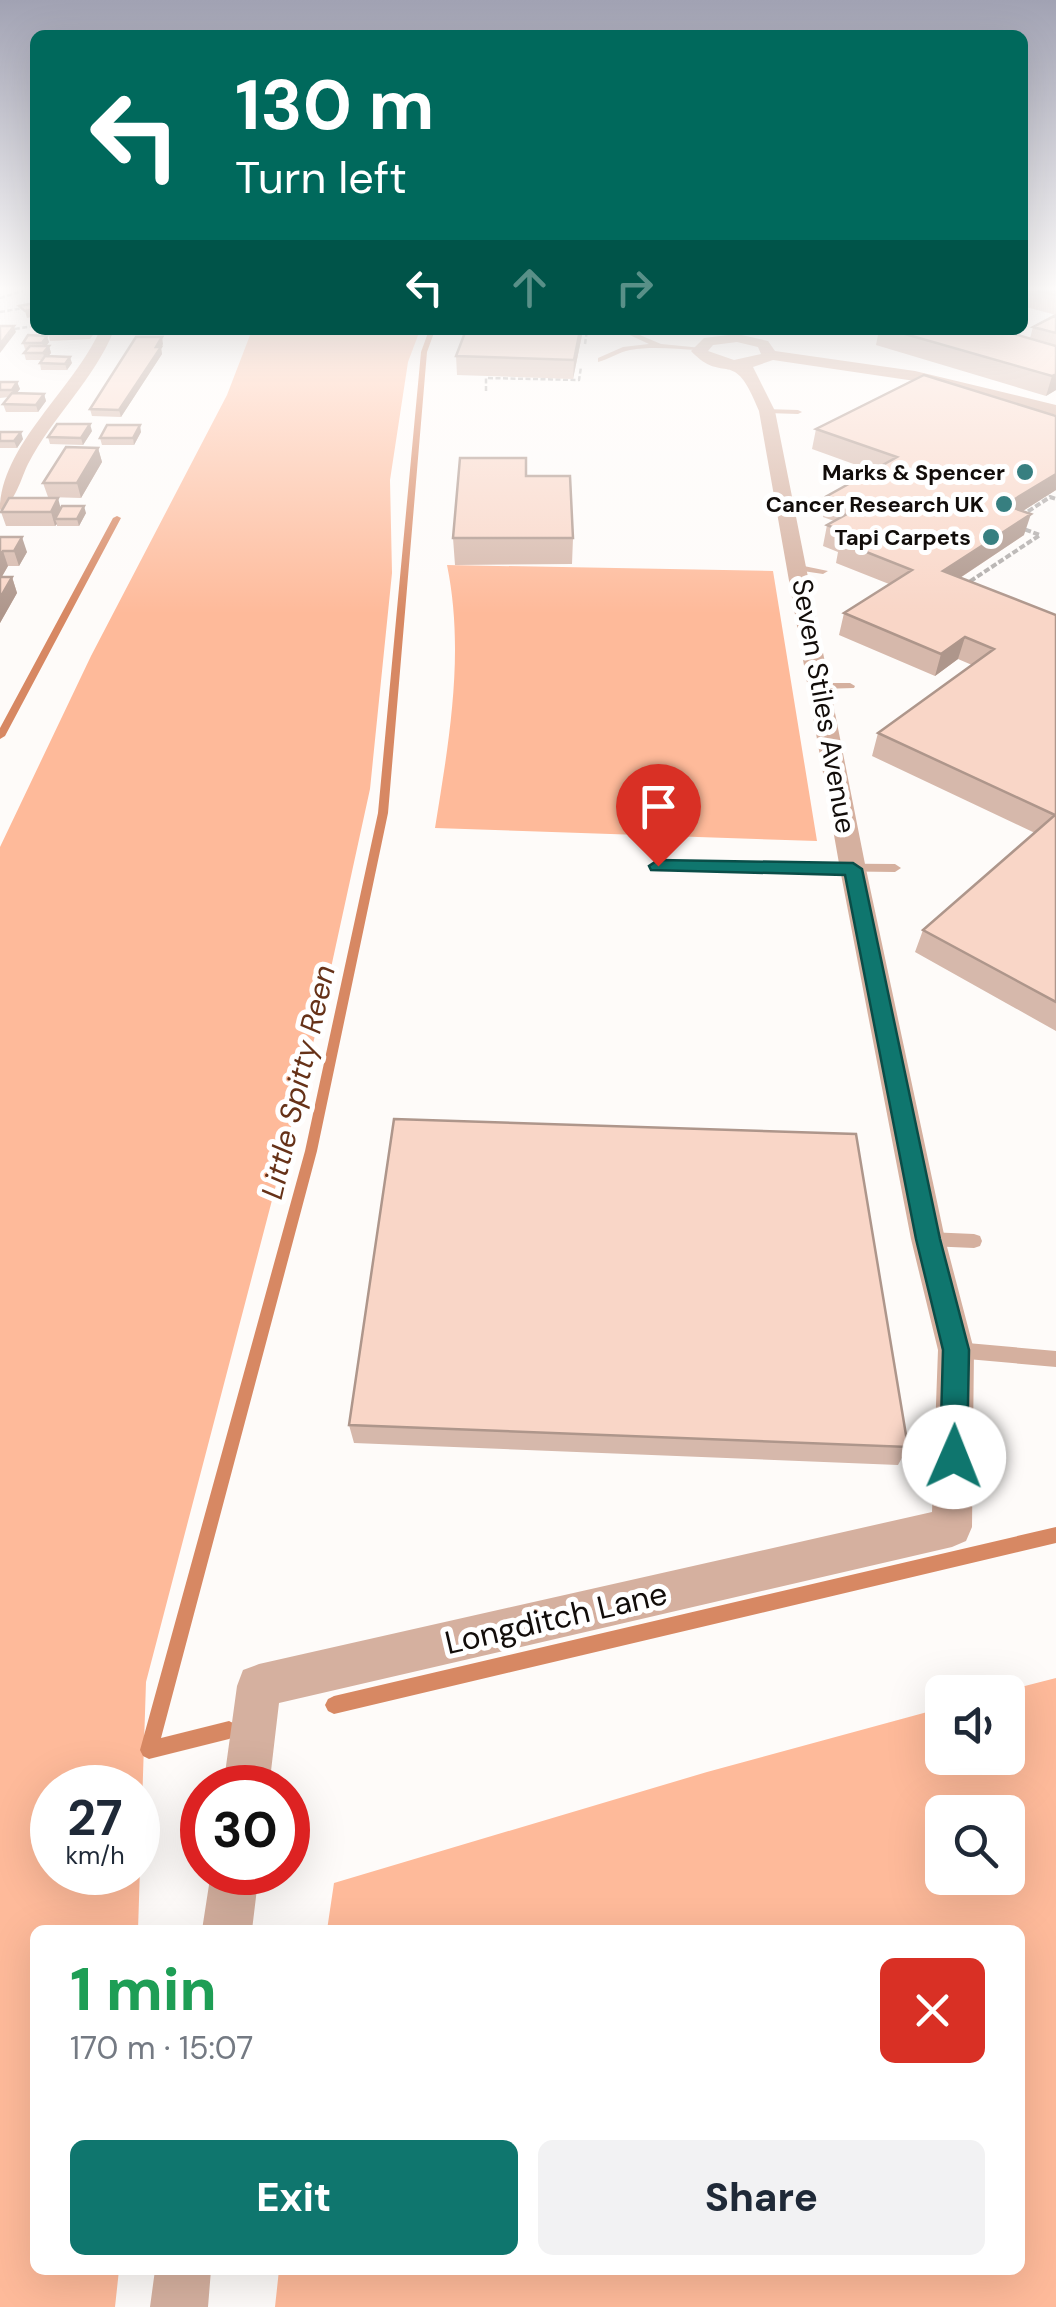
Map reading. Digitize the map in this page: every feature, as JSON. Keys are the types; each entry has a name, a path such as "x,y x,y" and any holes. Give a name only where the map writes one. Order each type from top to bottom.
{"street":[{"path":"0,504 10,466 64,399"},
{"name":"Seven Stiles Avenue","path":"762,399 811,570 820,686 853,869 928,1239 956,1350 952,1528"},
{"path":"1007,399 1056,410"},
{"name":"Longditch Lane","path":"249,1765 258,1686 952,1528"},
{"path":"229,1925 232,1895"},
{"path":"179,2307 183,2275"}],"lane":[{"path":"767,411 798,412"},
{"path":"820,686 850,686"},
{"path":"658,866 896,868"},
{"path":"928,1239 974,1240"},
{"path":"956,1350 1056,1359"}],"path":[{"path":"953,592 1040,535 1009,524 1050,497 1056,499"}],"shaded area":[{"path":"225,399 402,399 390,480 392,573 370,789 322,1009 146,1682 143,1765 30,1765 30,1895 139,1895 138,1925 30,1925 30,2275 118,2275 115,2307 0,2307 0,847 91,656"},
{"path":"447,565 773,571 817,841 435,828 450,730 455,664"},
{"path":"1056,1678 1056,2307 275,2307 278,2275 1025,2275 1025,1925 328,1925 334,1883 707,1772 925,1713 925,1775 1025,1775 1025,1686"}],"building":[{"path":"7,399 41,399 36,405 3,404"},
{"path":"97,399 127,399 119,410 90,409"},
{"path":"877,399 1000,399 1056,416 1056,474 1005,505 1031,514 943,571 1056,615 1056,1002 923,930 1055,815 878,733 994,649 965,637 941,654 844,613 912,570 841,542 852,535 827,525 858,508 827,496 897,457 816,429"},
{"path":"57,424 90,424 81,438 48,437"},
{"path":"107,425 140,425 133,438 100,438"},
{"path":"0,432 21,432 14,441 0,441"},
{"path":"66,447 98,448 77,483 43,483"},
{"path":"460,458 526,458 526,476 570,476 573,538 453,538"},
{"path":"9,498 58,498 51,512 1,512"},
{"path":"62,506 84,506 77,519 55,519"},
{"path":"0,537 22,537 14,551 3,551 0,555"},
{"path":"0,577 12,577 0,598"},
{"path":"394,1119 856,1134 908,1447 349,1425"}],"waterway":[{"name":"Little Spitty Reen","path":"229,1730 149,1750 311,1151 383,813 420,399"},
{"path":"0,736 117,518"},
{"name":"Little Spitty Reen","path":"334,1705 1056,1535"}],"place":[{"name":"Marks & Spencer","path":"1025,472"},
{"name":"Cancer Research UK","path":"1004,504"},
{"name":"Tapi Carpets","path":"991,537"}],"route":[{"path":"658,866 853,869 928,1239 956,1350 954,1457"}]}
